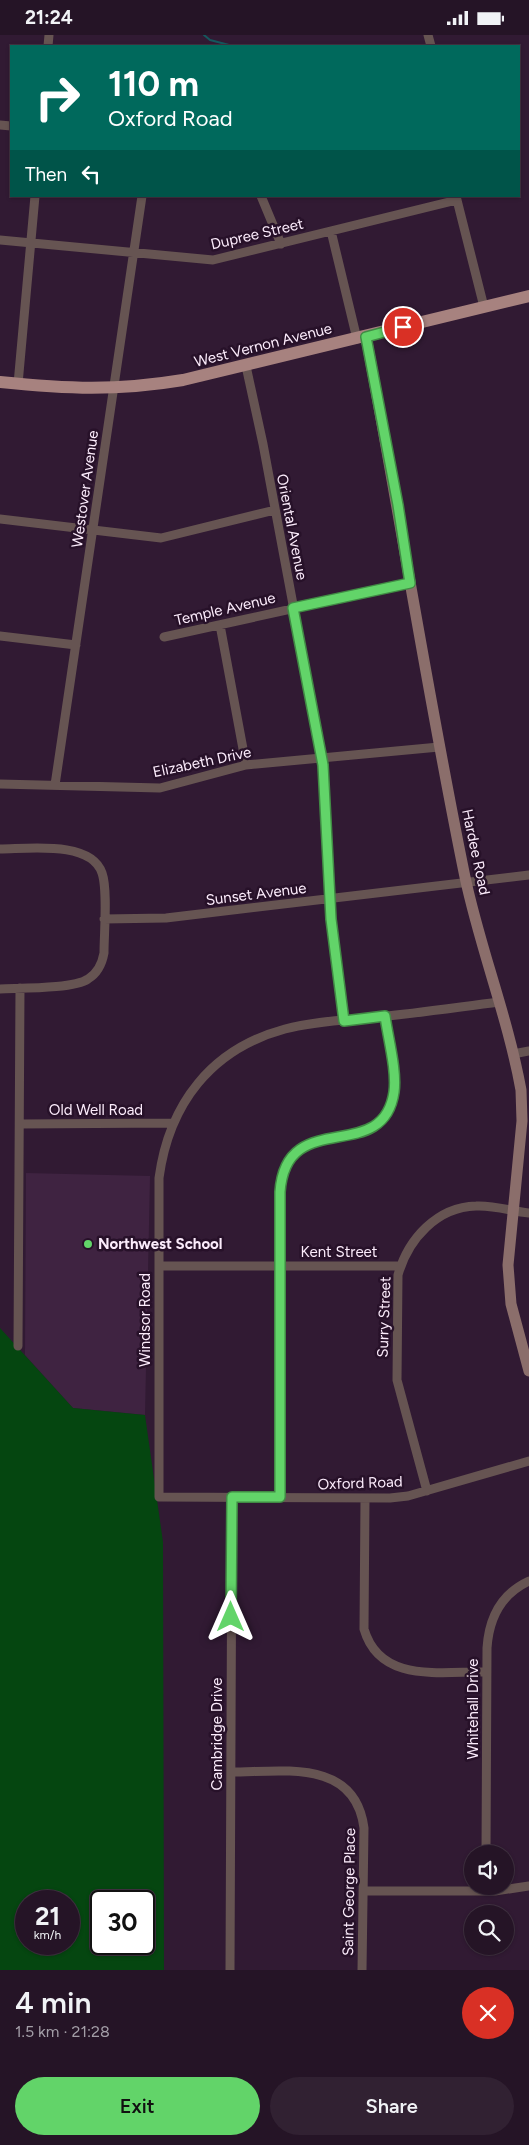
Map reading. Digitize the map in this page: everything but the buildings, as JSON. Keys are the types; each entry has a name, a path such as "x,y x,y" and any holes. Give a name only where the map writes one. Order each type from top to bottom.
{"main road":[{"name":"West Vernon Avenue","path":"0,382 67,388 113,389 184,380 529,296"}],"street":[{"path":"18,384 35,197"},
{"name":"Westover Avenue","path":"55,785 142,197"},
{"path":"261,197 280,244"},
{"path":"454,199 484,307"},
{"name":"Dupree Street","path":"0,240 133,254 213,260 454,199"},
{"name":"Hardee Road","path":"331,231 361,338 398,505 439,747 466,882 513,1054 523,1105 508,1259 508,1281 514,1319 529,1371"},
{"name":"Oriental Avenue","path":"246,366 322,757 330,899 344,1021"},
{"path":"0,519 161,538 275,511"},
{"name":"Temple Avenue","path":"164,637 410,583"},
{"path":"220,625 246,765"},
{"path":"0,636 76,645"},
{"name":"Elizabeth Drive","path":"0,784 160,788 246,765 439,747"},
{"path":"0,849 79,851 91,857 103,873 104,919 104,953 102,962 94,975 80,983 0,989"},
{"name":"Sunset Avenue","path":"104,919 166,918 529,875"},
{"path":"18,1346 20,988"},
{"name":"Windsor Road","path":"188,1497 159,1497 159,1178 172,1123 196,1085 222,1059 246,1044 287,1028 499,1002"},
{"path":"280,1497 280,1186 287,1162 308,1144 366,1131 380,1121 390,1106 394,1089 385,1016"},
{"path":"513,1054 529,1051"},
{"name":"Old Well Road","path":"20,1124 172,1123"},
{"name":"Surry Street","path":"427,1491 397,1380 398,1275 400,1266 420,1233 446,1214 462,1207 478,1206 529,1213"},
{"name":"Kent Street","path":"159,1266 400,1266"},
{"name":"Oxford Road","path":"188,1497 365,1499 402,1497 529,1461"},
{"name":"Cambridge Drive","path":"230,1970 232,1497"},
{"path":"365,1499 364,1629 372,1648 387,1662 401,1669 487,1671"},
{"name":"Whitehall Drive","path":"486,1845 487,1640 494,1614 510,1593 529,1581"},
{"name":"Saint George Place","path":"231,1771 316,1773 331,1778 344,1787 358,1805 363,1820 362,1970"},
{"path":"514,1889 529,1886"},
{"path":"364,1891 464,1889"}],"shaded area":[{"path":"26,1173 150,1176 145,1415 73,1408 25,1355"}],"green space":[{"path":"0,1328 73,1408 145,1415 163,1542 164,1970 0,1970"}],"waterway":[{"path":"204,35 210,40 229,45"}],"place":[{"name":"Northwest School","path":"88,1244"}],"route":[{"path":"231,1617 232,1497 280,1497 279,1266 280,1192 283,1170 293,1155 308,1144 329,1138 350,1136 371,1128 384,1116 394,1095 394,1078 385,1016 344,1021 331,919 323,765 293,608 410,583 398,505 366,337 403,327"}]}
